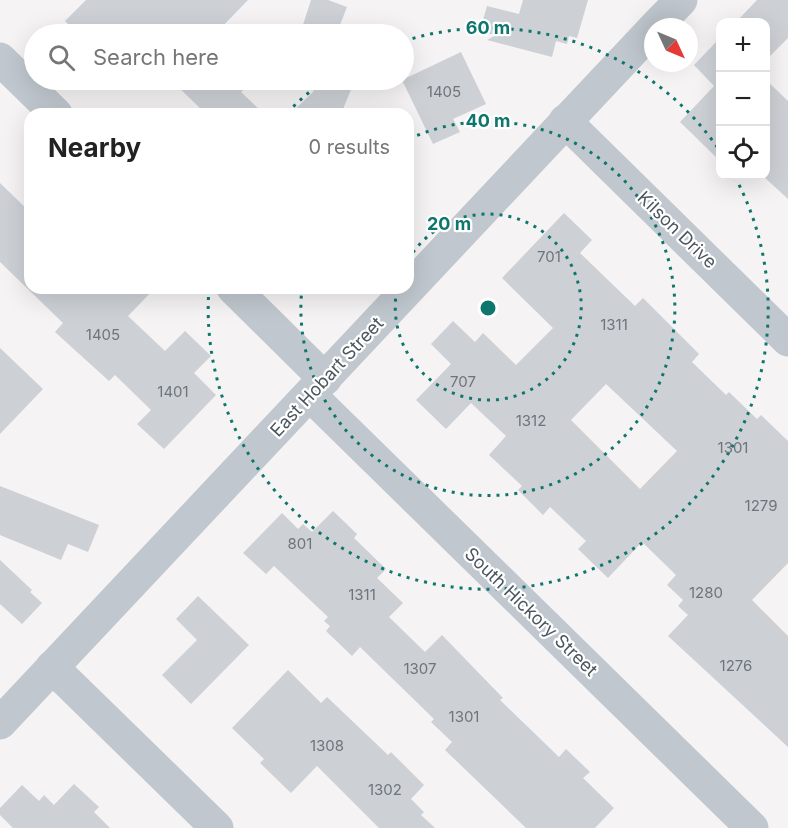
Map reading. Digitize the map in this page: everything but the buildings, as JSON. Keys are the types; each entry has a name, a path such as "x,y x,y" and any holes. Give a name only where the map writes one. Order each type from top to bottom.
{"street":[{"name":"East Hobart Street","path":"664,18 681,0"},
{"name":"East Hobart Street","path":"414,284 644,38"},
{"path":"0,59 24,83"},
{"path":"32,90 50,108"},
{"name":"Kilson Drive","path":"565,121 788,340"},
{"name":"South Hickory Street","path":"238,294 318,387 752,828"},
{"name":"East Hobart Street","path":"0,723 404,294"},
{"path":"52,668 217,828"}]}
